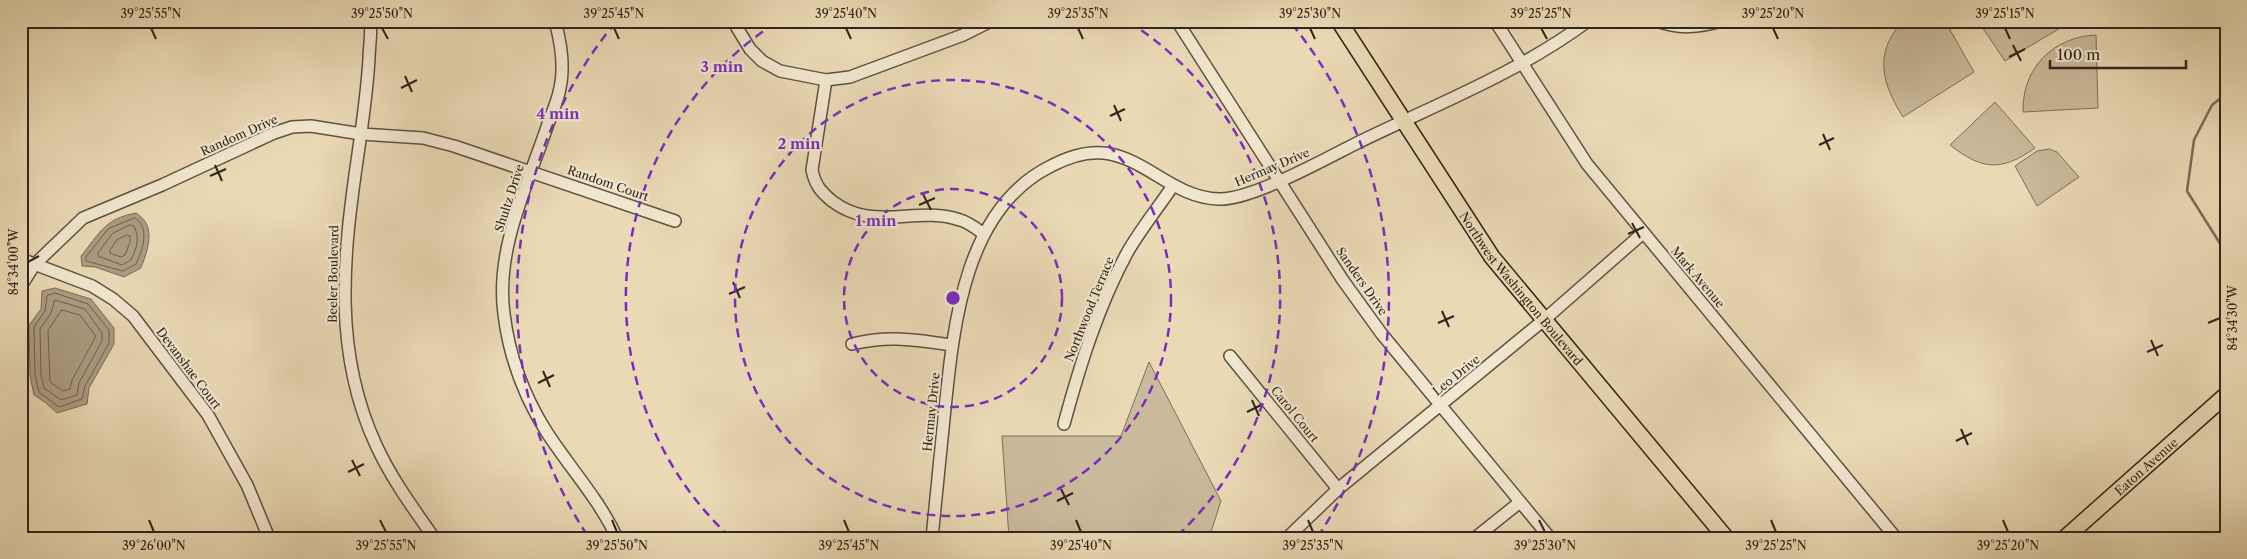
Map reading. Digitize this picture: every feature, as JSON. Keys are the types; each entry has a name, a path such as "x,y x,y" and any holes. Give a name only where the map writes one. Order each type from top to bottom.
{"main road":[{"name":"Northwest Washington Boulevard","path":"1339,21 1492,257 1726,538"},
{"name":"Eaton Avenue","path":"2065,538 2226,395"}],"street":[{"name":"Beeler Boulevard","path":"370,21 368,75 348,225 344,305 347,348 354,384 376,444 407,499 434,538"},
{"name":"Shultz Drive","path":"555,21 561,46 560,89 513,226 504,272 504,313 513,358 525,392 546,430 609,521 617,538"},
{"path":"732,21 750,49 762,61 780,71 826,80 850,77 963,35 991,21"},
{"name":"Sanders Drive","path":"1177,21 1342,279 1381,333 1550,538"},
{"name":"Mark Avenue","path":"1495,21 1587,164 1896,538"},
{"name":"Hermay Drive","path":"932,538 952,345 966,286 984,234 1008,198 1028,178 1065,159 1103,153 1126,160 1148,170 1172,187 1202,197 1219,200 1236,198 1280,181 1521,64 1568,36 1588,21"},
{"path":"1657,21 1672,27 1698,27 1722,21"},
{"path":"826,80 812,170 814,182 822,192 838,206 853,214 875,218 941,216 961,220 984,234"},
{"name":"Random Drive","path":"21,286 35,264 83,218 107,206 162,186 274,132 292,127 311,126 361,134 423,138 532,171"},
{"name":"Random Court","path":"532,171 674,221"},
{"name":"Northwood Terrace","path":"1064,424 1088,342 1106,298 1128,252 1172,187"},
{"name":"Leo Drive","path":"1287,538 1338,489 1545,319 1643,233"},
{"name":"Devanshae Court","path":"21,259 92,286 113,299 133,316 208,416 247,485 269,538"},
{"path":"852,344 877,338 900,338 952,345"},
{"name":"Carol Court","path":"1230,356 1338,489"},
{"path":"1476,538 1520,502"}],"shaded area":[{"path":"1903,21 1945,21 1974,72 1903,117 1890,93 1886,81 1884,57 1887,45"},
{"path":"1978,21 2072,21 2005,61"},
{"path":"2096,35 2098,108 2023,112 2024,96 2028,82 2034,69 2043,58 2066,42 2080,37"},
{"path":"1995,102 2035,148 2012,161 1992,165 1972,159 1950,145"},
{"path":"2049,149 2057,152 2079,177 2037,206 2015,166 2037,151"},
{"path":"1149,362 1221,501 1209,538 1009,538 1002,436 1121,436"}],"water":[{"path":"136,213 143,218 149,231 148,246 141,268 124,277 95,267 82,266 81,256 104,228 117,219"},
{"path":"55,288 91,299 114,328 114,344 89,388 87,404 57,413 34,395 30,376 29,325 41,309 42,291"}],"waterway":[{"path":"2226,94 2212,105 2194,140 2187,191 2226,253"}]}
